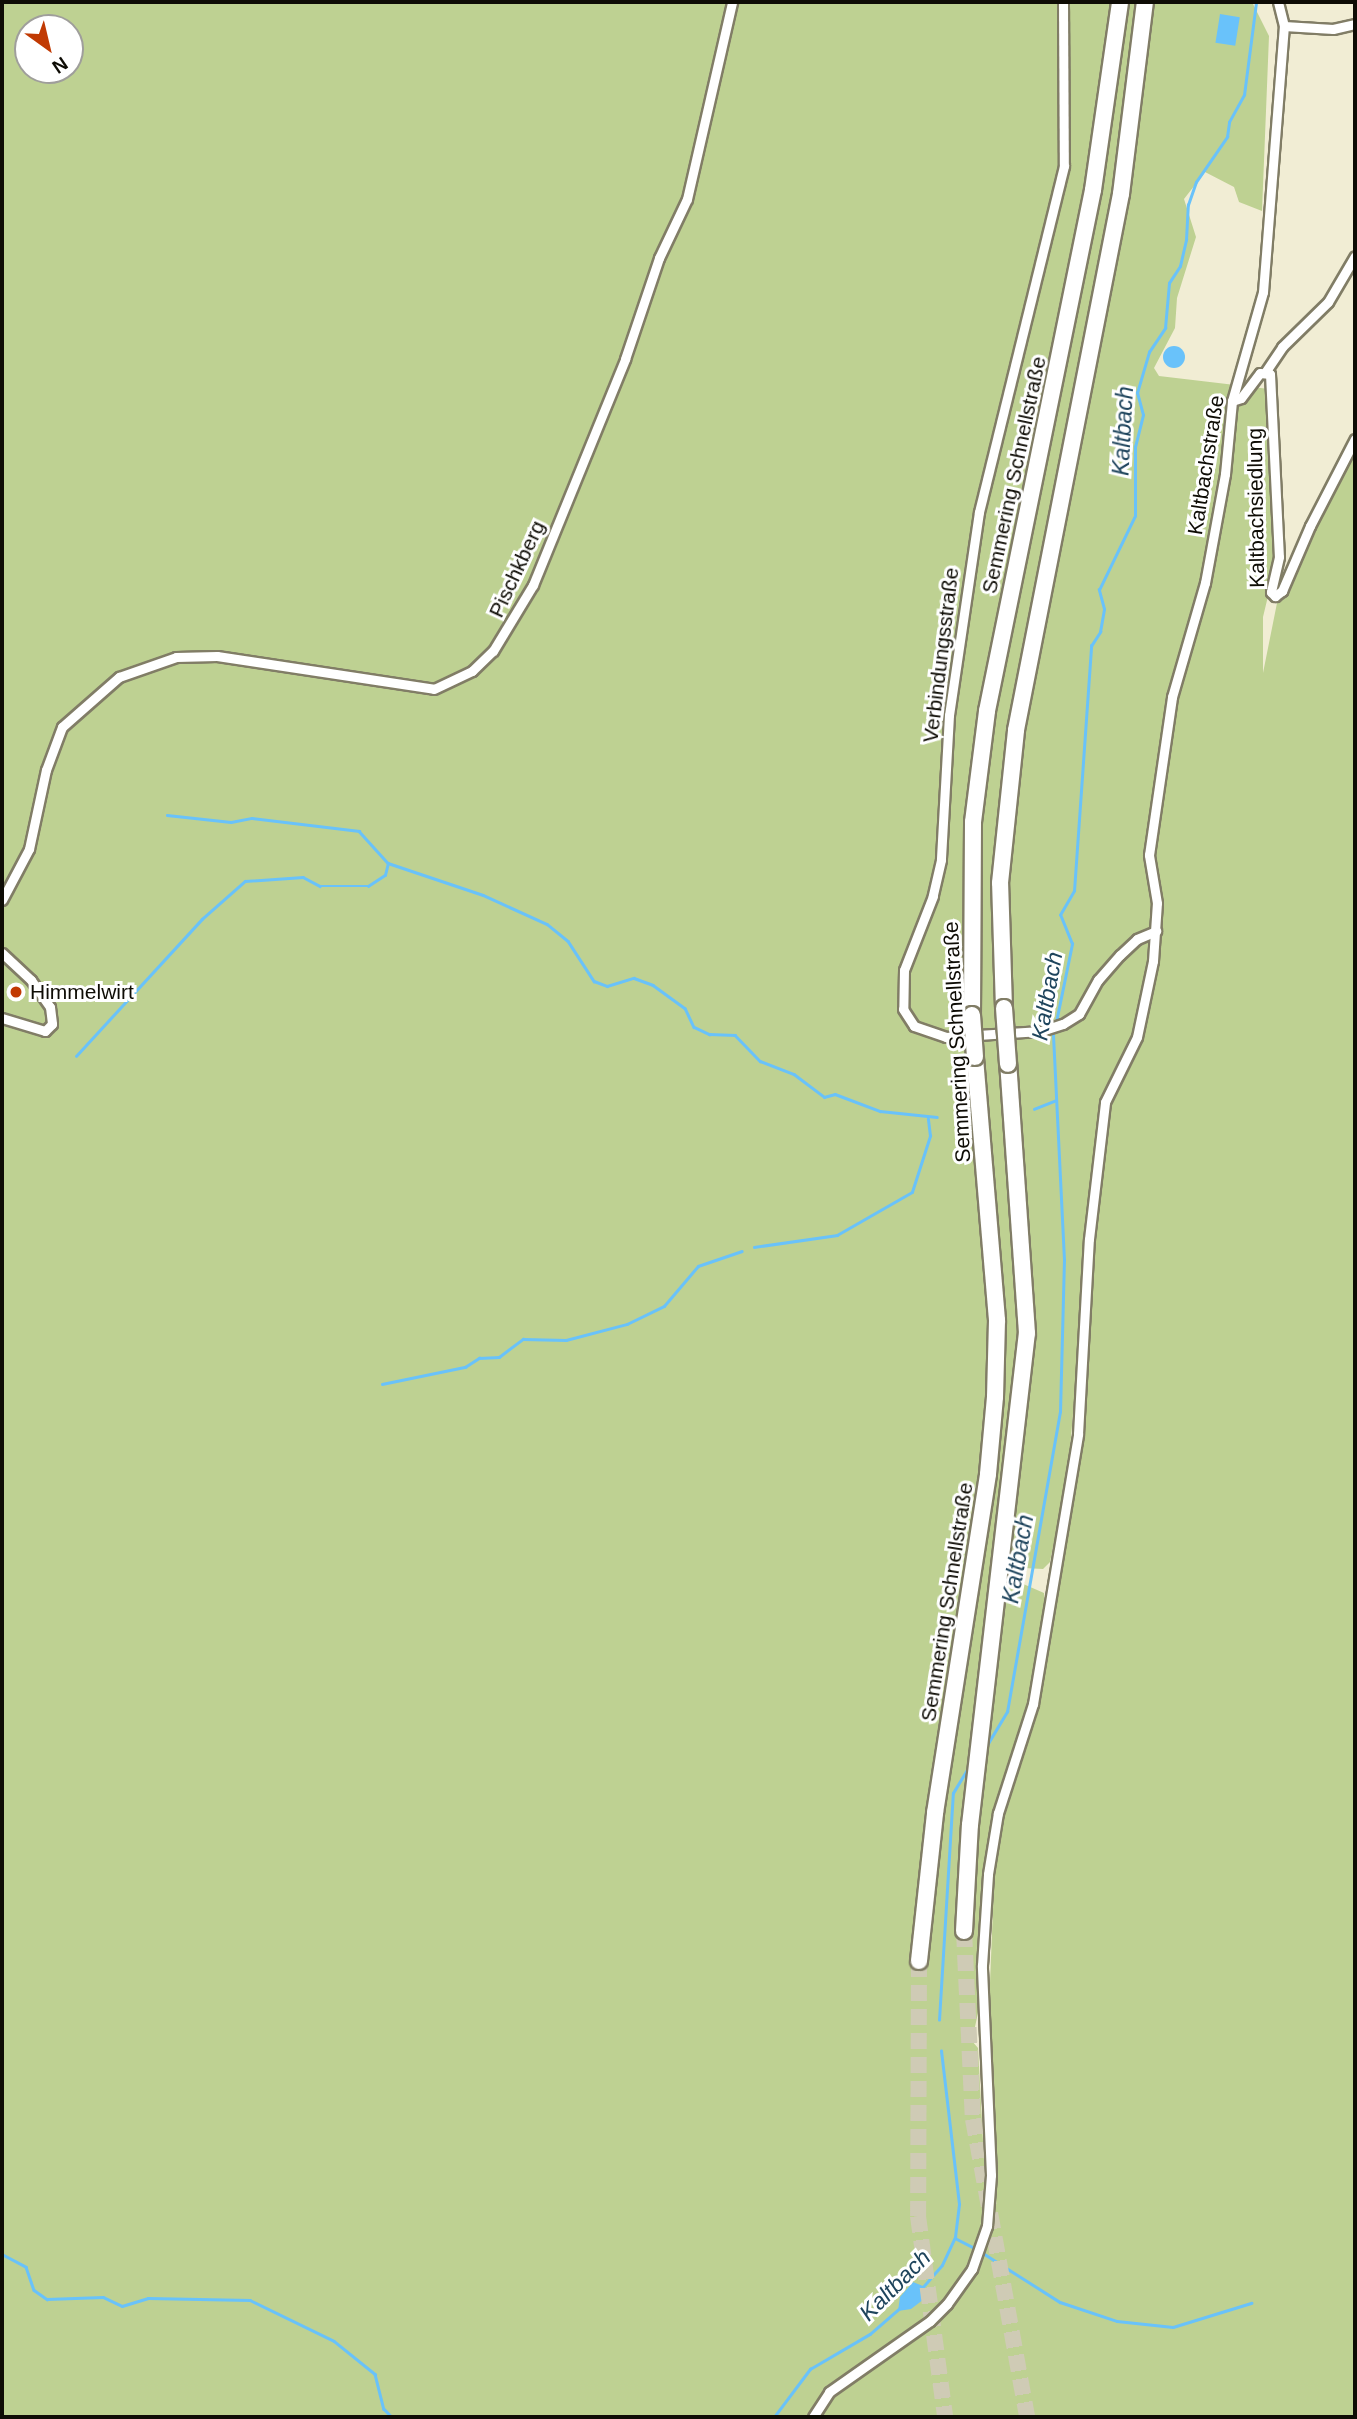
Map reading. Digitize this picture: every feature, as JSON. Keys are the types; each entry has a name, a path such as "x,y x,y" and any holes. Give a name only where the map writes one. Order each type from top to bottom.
{"highway":[{"name":"Semmering Schnellstraße","path":"919,1961 935,1813 988,1474 995,1397 997,1320 972,1015 974,822 987,711 1093,190 1121,2"},
{"path":"964,1931 975,1780 1027,1333 1004,1008 1000,883 1016,730 1121,194 1145,2"}],"street":[{"name":"Pischkberg","path":"2,900 29,849 46,770 62,727 119,677 176,657 217,656 434,689 472,671 493,652 533,585 625,359 659,258 687,199 732,2"},
{"name":"Verbindungsstraße","path":"1063,2 1064,166 979,512 949,715 941,860 933,896 904,971 901,997 909,1020 930,1034 1041,1031 1063,1024 1079,1014 1098,979 1120,955 1137,939 1156,931"},
{"name":"Kaltbachstraße","path":"814,2417 829,2392 930,2321 947,2304 972,2269 987,2226 991,2175 982,1965 990,1863 998,1813 1033,1703 1078,1434 1101,1125 1110,1089 1137,1037 1156,931 1157,903 1149,855 1172,697 1205,583 1225,474 1232,401 1263,292 1284,26 1278,2"},
{"path":"1284,26 1333,29 1355,24"},
{"name":"Kaltbachsiedlung","path":"1232,401 1241,398 1266,371 1282,347 1328,302 1355,256"},
{"name":"Kaltbachsiedlung","path":"1266,371 1273,380 1270,447 1279,557 1271,592 1275,597 1282,591 1310,526 1355,439"},
{"path":"2,953 31,980 50,1007 52,1024 45,1031 2,1018"}],"green space":[{"path":"2,2 1252,2 1269,36 1262,211 1239,202 1234,187 1205,172 1184,199 1196,237 1177,298 1175,328 1154,368 1159,376 1269,389 1267,442 1275,567 1263,617 1263,673 1277,603 1355,444 1355,2417 2,2417","holes":["1012,396 984,500 943,763 946,699 967,552 982,483","1107,1106 1090,1281 1086,1403 1076,1482 1034,1721 1005,1806 995,1859 987,2057 994,2189 988,2234 978,2048 972,2041 979,2008 983,1878 999,1795 1026,1716 1045,1608 1044,1593 1021,1583 1024,1568 1043,1569 1050,1562 1068,1472 1099,1111"]}],"water":[{"path":"1220,14 1240,17 1235,46 1215,43"},
{"path":"1174,346 1182,349 1185,357 1182,365 1174,368 1166,365 1163,357 1166,349"},
{"path":"913,2282 923,2286 928,2296 911,2309 898,2311 900,2297"}],"waterway":[{"name":"Kaltbach","path":"1056,1022 1072,944 1060,915 1074,891 1091,646 1100,632 1104,609 1099,590 1135,516 1135,447 1143,415 1137,393 1149,352 1165,328 1169,283 1180,266 1186,240 1188,205 1196,182 1227,137 1229,122 1244,95 1256,2"},
{"path":"167,815 231,822 252,818 359,831 388,863 483,895 547,924 568,941 594,981 607,986 634,978 653,985 685,1008 694,1027 709,1034 735,1035 760,1061 794,1074 824,1097 835,1094 880,1111 937,1117"},
{"path":"76,1056 202,919 245,881 303,877 320,886 368,886 385,875 388,863"},
{"name":"Kaltbach","path":"987,1745 1007,1712 1060,1412 1064,1260 1053,1031"},
{"path":"1034,1109 1054,1101"},
{"path":"754,1247 837,1235 912,1192 930,1136 928,1119"},
{"path":"382,1384 465,1367 479,1358 499,1357 523,1339 566,1340 627,1324 664,1306 698,1266 742,1251"},
{"name":"Kaltbach","path":"939,2020 953,1793 971,1763"},
{"name":"Kaltbach","path":"922,2288 942,2265 955,2237 959,2204 941,2051"},
{"path":"955,2238 977,2249"},
{"path":"983,2253 1060,2302 1117,2321 1173,2327 1251,2303"},
{"path":"2,2254 26,2267 34,2290 47,2299 103,2297 122,2306 148,2298 250,2300 334,2341 375,2374 384,2409 392,2417"},
{"name":"Kaltbach","path":"774,2417 810,2369 870,2334 899,2309"}],"tunnel":[{"path":"964,1931 973,2119 1027,2417"},
{"path":"919,1961 918,2216 945,2417"}],"place":[{"name":"Himmelwirt","path":"16,992"}]}
